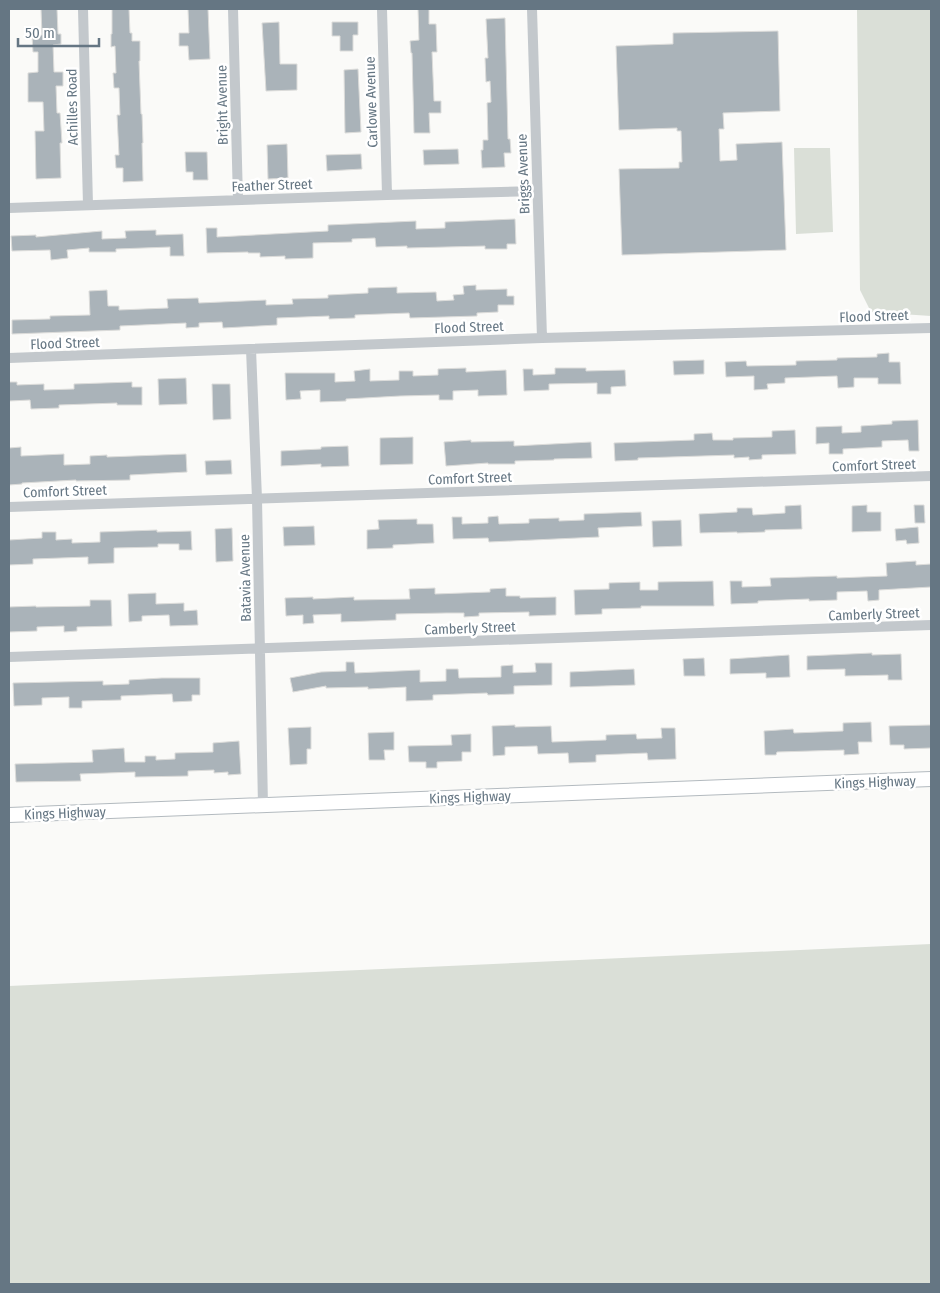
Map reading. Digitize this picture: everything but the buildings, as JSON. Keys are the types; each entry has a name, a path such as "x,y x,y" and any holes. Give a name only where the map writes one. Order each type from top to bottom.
{"street":[{"name":"Achilles Road","path":"83,9 88,205"},
{"name":"Bright Avenue","path":"233,9 238,200"},
{"name":"Carlowe Avenue","path":"382,9 387,195"},
{"name":"Briggs Avenue","path":"532,9 542,338"},
{"name":"Feather Street","path":"9,208 537,191"},
{"name":"Flood Street","path":"9,358 542,338 931,328"},
{"name":"Batavia Avenue","path":"251,349 257,499 263,806"},
{"name":"Comfort Street","path":"9,507 931,476"},
{"name":"Camberly Street","path":"9,657 931,625"},
{"name":"Kings Highway","path":"9,815 931,779"}],"shaded area":[{"path":"857,9 931,9 931,316 871,312 860,290"},
{"path":"794,148 830,148 833,232 796,234"},
{"path":"931,944 931,1284 9,1284 9,986"}]}
